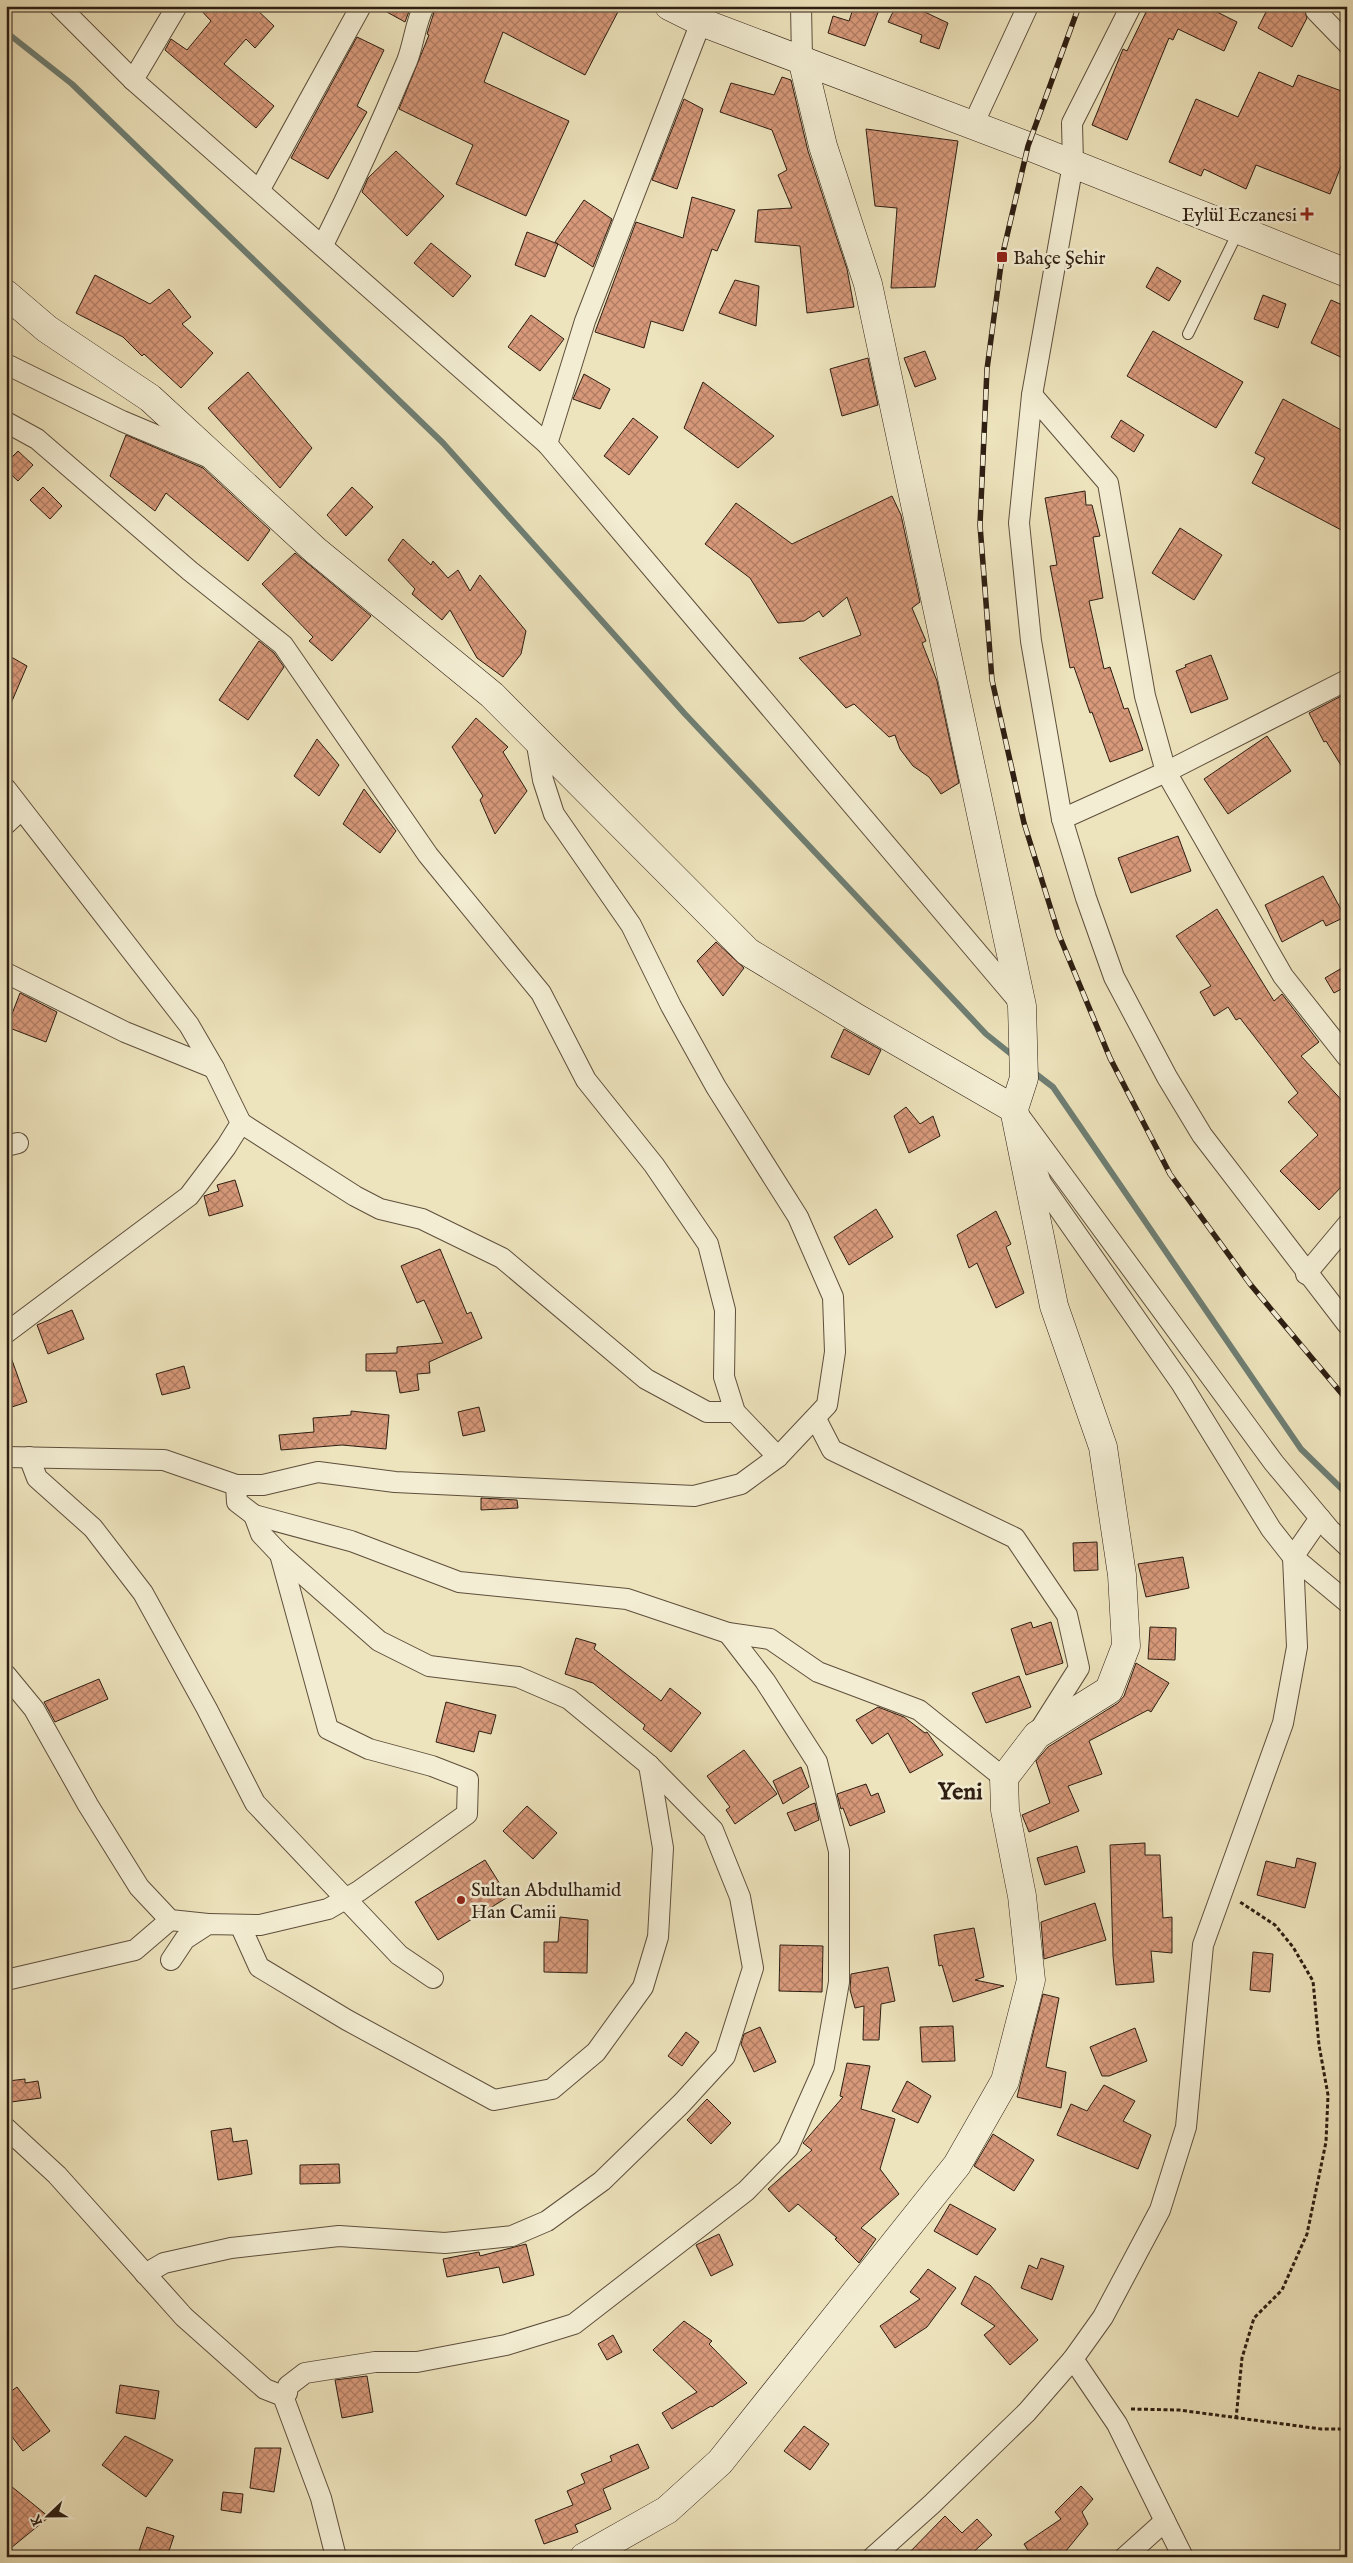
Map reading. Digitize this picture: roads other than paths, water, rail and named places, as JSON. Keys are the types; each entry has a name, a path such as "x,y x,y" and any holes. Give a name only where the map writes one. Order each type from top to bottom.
{"street":[{"path":"59,6 134,80 260,189 547,444 1023,1014"},
{"path":"134,80 177,6"},
{"path":"260,189 361,6"},
{"path":"323,245 352,188 408,58 418,17 424,6"},
{"path":"669,6 701,22 1073,164 1347,273"},
{"path":"801,6 802,59 823,146 868,284 1023,1014 1024,1078 1014,1109 1054,1306 1103,1447 1122,1575 1126,1646 1109,1690 1037,1734"},
{"path":"972,127 1028,6"},
{"path":"1131,6 1072,123 1073,164 1032,395 1020,523 1031,640 1062,819 1086,898 1114,978 1167,1077 1202,1135 1306,1274 1347,1324"},
{"path":"1318,6 1316,11 1347,43"},
{"path":"547,444 585,320 701,22"},
{"path":"6,294 47,329 150,398 316,550 492,695 748,952 854,1017 1014,1109 1262,1447 1320,1518 1347,1546"},
{"path":"6,364 122,421 219,461"},
{"path":"1032,395 1108,483 1144,696 1166,772 1283,976 1347,1057"},
{"path":"6,422 37,439 190,571 283,645 428,855 541,993 586,1080 654,1165 708,1244 725,1310 724,1377 735,1412 778,1456"},
{"path":"1062,819 1166,772 1347,680"},
{"path":"6,1456 164,1460 236,1485 263,1485 318,1472 395,1482 694,1496 741,1484 778,1456 827,1406 835,1352 834,1297 798,1217 716,1087 671,1006 631,925 554,814 543,780 536,739"},
{"path":"6,789 189,1025 214,1068 241,1123 355,1196 380,1209 422,1219 502,1258 646,1379 707,1412 735,1412"},
{"path":"6,824 21,810"},
{"path":"6,973 125,1032 214,1068"},
{"path":"1014,1109 1041,1183 1181,1383 1271,1529 1293,1557 1347,1602"},
{"path":"6,1333 189,1196 226,1147 241,1123"},
{"path":"1306,1274 1347,1225"},
{"path":"584,2557 667,2510 720,2462 957,2165 1005,2081 1031,1980 1022,1896 1005,1810 1004,1778 1037,1734 1079,1668 1067,1615 1015,1538 832,1450 816,1419"},
{"path":"30,1457 37,1478 92,1528 142,1594 207,1709 255,1803 399,1955 433,1978"},
{"path":"236,1485 237,1502 254,1515 351,1541 459,1582 627,1599 728,1633 770,1639 818,1672 919,1710 1004,1778"},
{"path":"145,2274 164,2263 231,2248 339,2236 445,2244 512,2236 547,2221 602,2181 682,2104 725,2056 753,1968 740,1897 713,1830 649,1765 569,1699 518,1677 429,1666 379,1640 280,1554 261,1534 254,1515"},
{"path":"872,2557 932,2504 1027,2412 1073,2359 1103,2317 1160,2210 1186,2127 1203,1945 1283,1723 1297,1647 1293,1557 1320,1518"},
{"path":"6,1675 34,1709 88,1805 139,1887 170,1920 260,1926 328,1909 347,1898 467,1814 468,1780 432,1766 369,1749 328,1729 280,1554"},
{"path":"283,2396 287,2392 288,2386 305,2373 375,2362 417,2362 506,2345 574,2324 746,2191 788,2148 824,2066 839,1982 839,1851 817,1762 765,1681 728,1633"},
{"path":"240,1925 259,1967 347,2020 494,2100 552,2089 596,2052 643,1987 658,1937 663,1848 649,1765"},
{"path":"6,1980 135,1950 170,1920"},
{"path":"171,1960 186,1939 208,1924"},
{"path":"6,2128 58,2175 184,2317 265,2389 283,2396 321,2498 336,2557"},
{"path":"1073,2359 1108,2412 1183,2557"},
{"path":"1125,2557 1165,2521"}],"lane":[{"path":"1188,334 1238,231"}],"waterway":[{"path":"6,32 72,84 443,443 685,714 986,1034 1016,1058"},
{"path":"1032,1071 1053,1087 1301,1449 1347,1494"}],"railway":[{"path":"1079,6 1028,146 1002,257 987,369 980,525 992,680 1024,823 1059,935 1110,1058 1170,1174 1250,1284 1347,1400"}],"place":[{"name":"Eylül Eczanesi","path":"1307,214"},
{"name":"Bahçe Şehir","path":"1002,257"},
{"name":"Sultan Abdulhamid Han Camii","path":"461,1900"}],"district":[{"name":"Yeni","path":"960,1791"}]}
